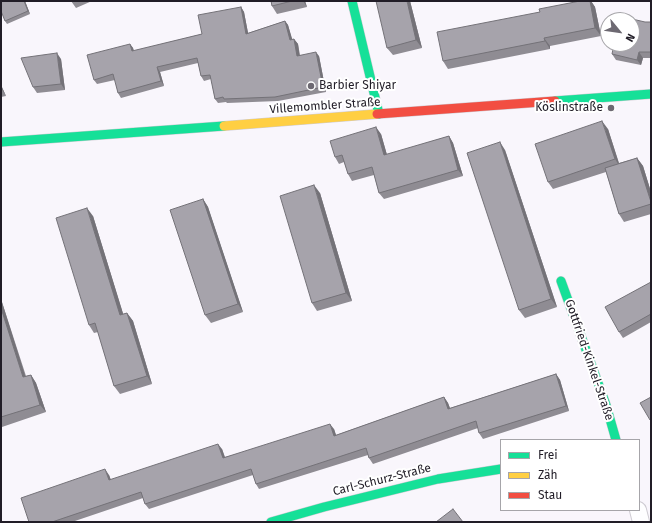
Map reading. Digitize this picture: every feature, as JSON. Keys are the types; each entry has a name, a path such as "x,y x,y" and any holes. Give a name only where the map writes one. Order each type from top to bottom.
{"street":[{"path":"352,1 379,114"},
{"name":"Villemombler Straße","path":"1,142 651,94"},
{"name":"Gottfried-Kinkel-Straße","path":"561,281 606,405 616,439"},
{"name":"Carl-Schurz-Straße","path":"271,522 324,507 438,479 500,469"},
{"path":"638,511 641,522"}],"building":[{"path":"1,1 24,1 28,11 5,21 1,11"},
{"path":"271,1 292,1 272,6"},
{"path":"376,1 407,1 416,40 387,48"},
{"path":"580,1 590,1 595,28 544,38 545,41 443,61 437,32 540,12 539,9"},
{"path":"241,7 246,34 285,21 290,40 294,39 297,56 316,52 323,87 275,97 224,99 223,97 215,99 210,75 201,76 197,58 157,67 161,81 118,93 113,74 94,80 87,55 130,44 132,51 202,34 198,15"},
{"path":"640,21 651,22 651,52 640,52"},
{"path":"612,52 639,52 637,60 612,54"},
{"path":"57,53 61,84 33,87 21,58"},
{"path":"602,121 615,159 548,182 535,144"},
{"path":"376,127 384,155 449,136 458,170 379,193 372,167 348,174 342,155 335,157 330,141"},
{"path":"500,142 551,299 519,310 467,153"},
{"path":"637,158 651,204 619,214 605,168"},
{"path":"314,185 346,293 312,303 280,196"},
{"path":"203,199 238,304 205,315 170,210"},
{"path":"87,208 120,315 127,313 147,376 114,386 95,323 89,325 56,218"},
{"path":"651,282 651,314 619,332 605,307"},
{"path":"1,308 23,377 31,375 40,405 1,417"},
{"path":"556,374 566,406 479,433 476,421 369,458 366,448 256,484 251,469 145,504 141,492 52,522 29,522 21,498 105,469 109,480 218,444 223,458 330,424 334,436 444,397 448,409"},
{"path":"651,397 651,419 650,420 640,403"},
{"path":"453,509 463,522 436,522"}],"traffic: fast":[{"path":"352,1 379,114"},
{"path":"555,101 651,94"},
{"path":"1,142 224,126"},
{"path":"561,281 606,405 616,439"},
{"path":"271,522 324,507 438,479 500,469"}],"traffic: slow":[{"path":"224,126 377,114"}],"traffic: jam":[{"path":"377,114 555,101"}],"place":[{"name":"Barbier Shiyar","path":"311,86"},
{"name":"Köslinstraße","path":"611,108"}]}
